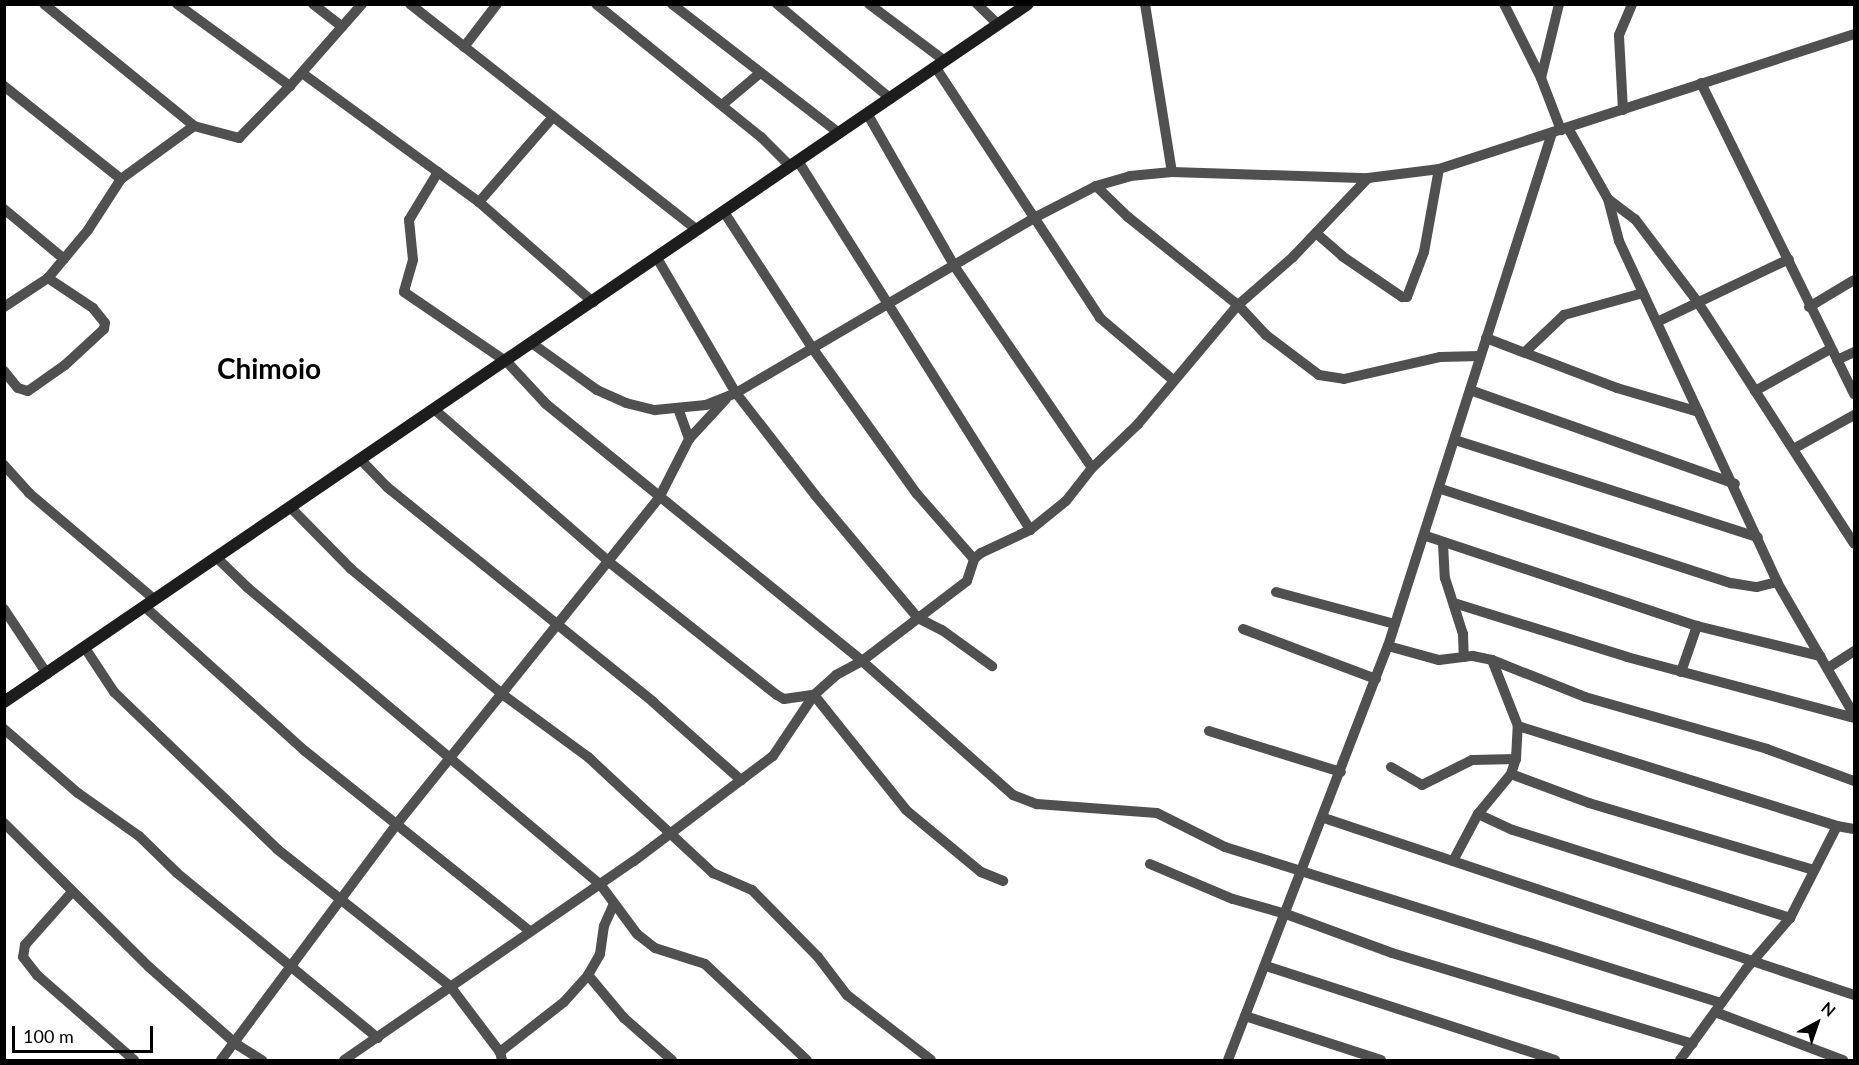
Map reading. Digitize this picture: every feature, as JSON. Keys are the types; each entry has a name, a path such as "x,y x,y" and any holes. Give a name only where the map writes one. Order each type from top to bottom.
{"street":[{"path":"44,4 194,126 239,138 302,73 362,4"},
{"path":"177,4 290,86"},
{"path":"313,4 342,27"},
{"path":"410,4 697,230"},
{"path":"464,47 497,4"},
{"path":"596,4 794,163 1030,530"},
{"path":"672,4 839,134"},
{"path":"777,4 891,99"},
{"path":"869,4 941,64 1034,218 1100,318 1173,380"},
{"path":"977,4 999,25"},
{"path":"4,702 507,362 1028,4"},
{"path":"1145,4 1172,172"},
{"path":"1504,4 1541,78 1560,130 1608,198 1635,219 1697,301 1795,448 1854,544"},
{"path":"1541,78 1559,4"},
{"path":"1623,110 1618,35 1632,4"},
{"path":"533,344 597,390 655,410 679,411 731,396 955,267 1034,218 1096,186 1130,176 1172,172 1368,178 1439,169 1854,34"},
{"path":"302,73 479,202 593,302"},
{"path":"722,105 759,74"},
{"path":"1701,83 1788,259 1809,307 1853,389"},
{"path":"4,86 121,179"},
{"path":"868,115 955,267 1092,468"},
{"path":"479,202 553,117"},
{"path":"4,307 48,279 88,230 121,179 194,126"},
{"path":"1228,1060 1304,870 1388,646 1441,489 1486,338 1560,130"},
{"path":"1316,233 1342,256 1402,297 1407,297 1424,252 1439,169"},
{"path":"438,172 409,220 412,260 404,292 507,362 546,404 862,661 1024,801 1157,813 1225,847 1304,870 1445,919 1718,1007 1843,1060"},
{"path":"344,1060 600,884 773,756 814,695 836,675 862,661 967,580 974,559 1030,530 1066,501 1092,468 1138,424 1238,305 1316,233 1368,178"},
{"path":"1096,186 1128,217 1238,305 1266,335 1319,375 1344,380 1440,357 1480,356"},
{"path":"1608,198 1620,241 1735,484 1777,582 1854,717"},
{"path":"4,209 64,259"},
{"path":"724,212 813,349 917,494 974,559"},
{"path":"657,258 731,396 918,618 942,630 992,666"},
{"path":"1657,322 1788,259"},
{"path":"4,371 18,388 28,391 65,365 104,329 105,323 93,308 48,279"},
{"path":"1809,307 1854,280"},
{"path":"1526,352 1564,315 1643,293"},
{"path":"1486,338 1617,388 1699,412"},
{"path":"1755,391 1830,348"},
{"path":"1837,360 1854,352"},
{"path":"1470,390 1735,484"},
{"path":"221,1060 236,1044 396,825 659,498 690,439 731,396"},
{"path":"435,410 609,562 777,695 791,699 814,695"},
{"path":"679,411 690,439"},
{"path":"1795,448 1854,415"},
{"path":"1455,440 1758,537"},
{"path":"361,460 392,491 557,624 741,780"},
{"path":"4,465 29,493 150,603 248,703 396,825 530,931"},
{"path":"1441,489 1731,583 1756,587 1777,582"},
{"path":"291,508 351,569 502,694 588,757 713,873 752,890 818,957 847,995 931,1060"},
{"path":"1426,536 1443,544 1697,626 1820,656"},
{"path":"1443,544 1445,578 1463,634 1464,657"},
{"path":"217,558 248,588 600,884 613,906 655,948 705,964 807,1060"},
{"path":"1276,592 1395,624"},
{"path":"1454,603 1681,672 1854,717"},
{"path":"4,609 47,674"},
{"path":"1681,672 1697,626"},
{"path":"1243,629 1376,679"},
{"path":"1388,646 1439,660 1464,657 1492,660 1585,697 1767,749 1854,781"},
{"path":"85,648 114,692 277,849 342,897 450,986 501,1056 564,1002 588,975 600,954 604,926 613,906"},
{"path":"1828,668 1854,651"},
{"path":"1453,861 1478,814 1511,774 1516,759 1518,726 1492,660"},
{"path":"814,695 906,810 972,865 1003,881"},
{"path":"1518,726 1837,826 1854,829"},
{"path":"4,729 78,793 139,836 177,873 378,1038"},
{"path":"1209,730 1341,772"},
{"path":"1391,766 1422,785 1472,760 1516,759"},
{"path":"1511,774 1589,803 1814,870"},
{"path":"1478,814 1513,830 1790,918"},
{"path":"1324,818 1854,995"},
{"path":"4,823 149,967 236,1044 261,1060"},
{"path":"1680,1060 1754,960 1790,918 1837,826"},
{"path":"1150,864 1233,899 1286,914 1496,987 1693,1044"},
{"path":"72,892 25,945 23,957 37,975 134,1060"},
{"path":"1266,966 1555,1060"},
{"path":"588,975 624,1017 672,1060"},
{"path":"1245,1016 1381,1060"}],"district":[{"name":"Chimoio","path":"269,368"}]}
